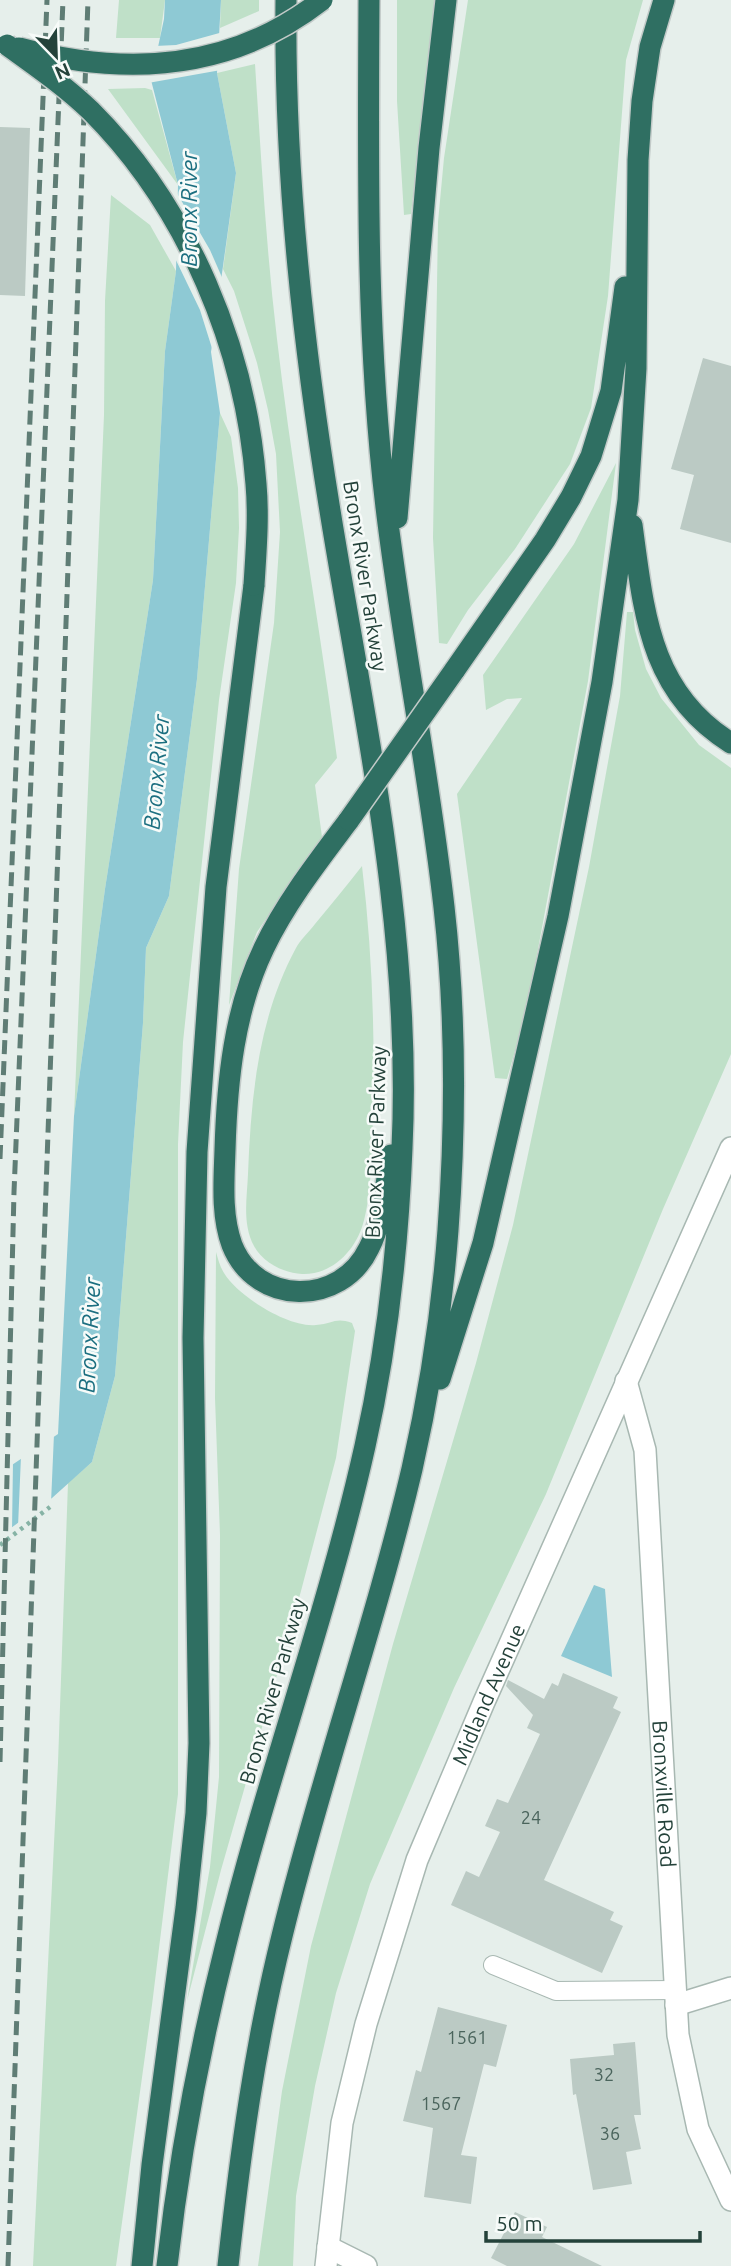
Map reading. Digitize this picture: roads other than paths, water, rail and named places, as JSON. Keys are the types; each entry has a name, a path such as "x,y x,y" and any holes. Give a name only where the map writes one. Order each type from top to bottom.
{"highway":[{"name":"Bronx River Parkway","path":"167,2266 202,2046 225,1945 340,1545 376,1395 385,1344 396,1246 404,1088 400,986 392,897 369,740 316,423 297,266 286,110 286,0"},
{"path":"4,43 90,64 140,66 166,63 239,47 286,24 322,0"},
{"name":"Bronx River Parkway","path":"228,2266 243,2139 270,1986 293,1893 412,1468 431,1369 445,1273 453,1144 453,1032 438,856 393,565 380,447 373,332 369,0"},
{"path":"393,565 417,273 446,0"},
{"path":"404,1088 379,1215 363,1260 335,1284 312,1292 276,1289 255,1276 233,1247 225,1210 225,1126 233,1046 246,995 264,948 285,911 559,519 582,476 598,437 611,391 620,341 645,72 655,25 664,0"},
{"path":"4,43 65,87 114,137 179,230 215,303 238,374 252,448 257,507 254,585 216,887 197,1140 192,1338 199,1743 196,1813 142,2266"},
{"path":"412,1468 483,1242 545,976 600,696 628,500 637,343 638,160"},
{"path":"628,500 645,613 657,656 666,677 688,707 706,725 731,743"}],"street":[{"name":"Midland Avenue","path":"327,2256 342,2123 366,2024 417,1860 484,1702 731,1148"},
{"name":"Bronxville Road","path":"626,1381 645,1450 678,2035 698,2129 731,2200"},
{"path":"676,1997 731,1988"},
{"path":"327,2256 366,2266"}],"lane":[{"path":"493,1965 556,1991 676,1997"}],"water":[{"name":"Bronx River","path":"165,0 221,0 217,73 236,173 211,352 220,413 197,679 169,896 146,948 143,1023 115,1376 92,1462 52,1498 0,1536 0,1473 58,1434 74,1116 105,889 153,580 165,351 176,271 178,185 151,80 164,19"},
{"path":"594,1585 605,1589 612,1677 561,1656"}],"railway":[{"path":"0,1159 47,0"},
{"path":"0,1762 14,1192 63,0"},
{"path":"8,2266 88,0"}]}
